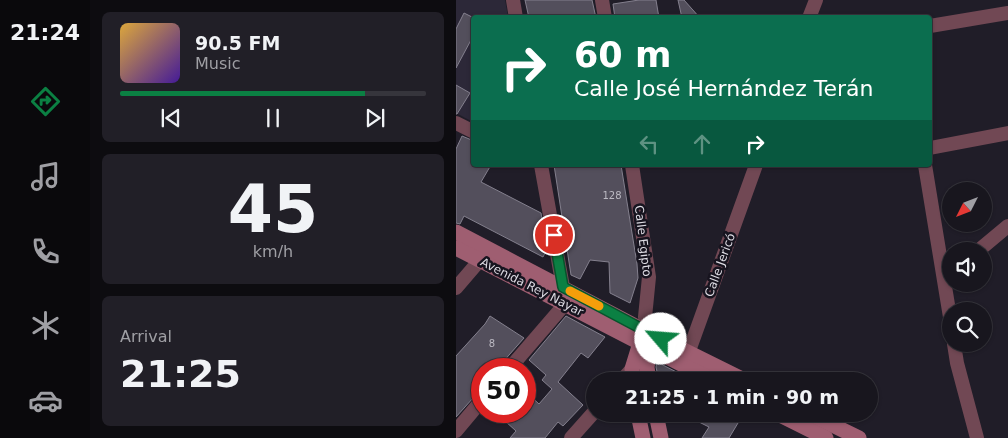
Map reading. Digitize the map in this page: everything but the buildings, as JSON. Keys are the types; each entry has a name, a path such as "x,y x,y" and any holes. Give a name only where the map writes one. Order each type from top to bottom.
{"main road":[{"name":"Avenida Rey Nayar","path":"456,232 563,287 686,359 703,372"},
{"name":"Avenida Rey Nayar","path":"456,248 565,304 644,334"},
{"path":"640,372 644,334"},
{"name":"Avenida Rey Nayar","path":"686,359 721,372"},
{"path":"640,422 643,438"},
{"path":"658,422 661,438"},
{"path":"794,422 826,438"},
{"path":"826,422 859,438"}],"street":[{"path":"513,0 516,15"},
{"path":"602,0 604,15"},
{"path":"810,15 816,0"},
{"path":"932,26 1008,13"},
{"path":"456,123 471,130"},
{"path":"932,148 1008,134"},
{"path":"541,167 563,287"},
{"name":"Calle Egipto","path":"632,167 649,277 644,334"},
{"name":"Calle Jericó","path":"686,359 755,167"},
{"path":"925,167 942,248"},
{"path":"989,242 1008,226"},
{"path":"456,288 480,260"},
{"path":"518,358 565,304"},
{"path":"956,352 977,438"},
{"path":"456,431 471,413"},
{"path":"571,438 586,421"}],"shaded area":[{"path":"456,0 505,0 508,15 471,15 471,121 456,113"}],"slow traffic":[{"path":"570,291 599,306"}],"route":[{"path":"554,235 563,287 661,339"}]}
